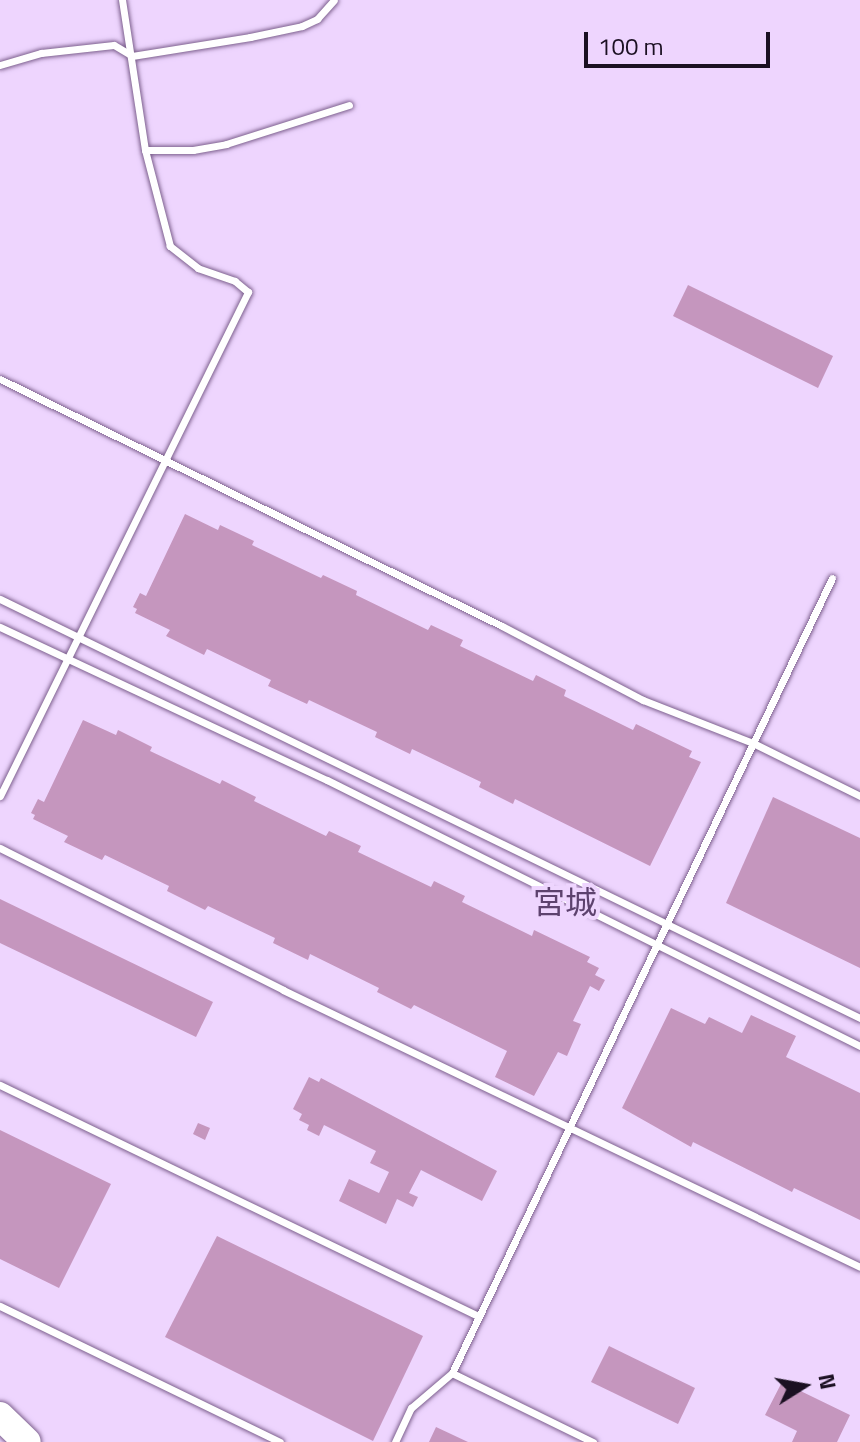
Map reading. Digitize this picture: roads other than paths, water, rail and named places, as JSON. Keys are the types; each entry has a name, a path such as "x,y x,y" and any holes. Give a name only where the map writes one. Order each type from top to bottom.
{"highway":[{"path":"0,1416 27,1442"}],"lane":[{"path":"0,796 164,457 248,292 235,281 198,268 170,246 145,150 122,0"},
{"path":"0,65 41,53 114,45 132,56 302,26 317,19 334,0"},
{"path":"145,150 193,150 226,144 349,105"},
{"path":"0,379 164,457 643,700 755,744 860,796"},
{"path":"395,1442 411,1408 452,1373 832,578"},
{"path":"0,599 860,1018"},
{"path":"0,627 327,780 656,947 860,1046"},
{"path":"0,848 283,990 860,1267"},
{"path":"0,1085 478,1316"},
{"path":"0,1306 280,1442"},
{"path":"452,1373 593,1442"}],"district":[{"name":"宮城","path":"565,902"}]}
